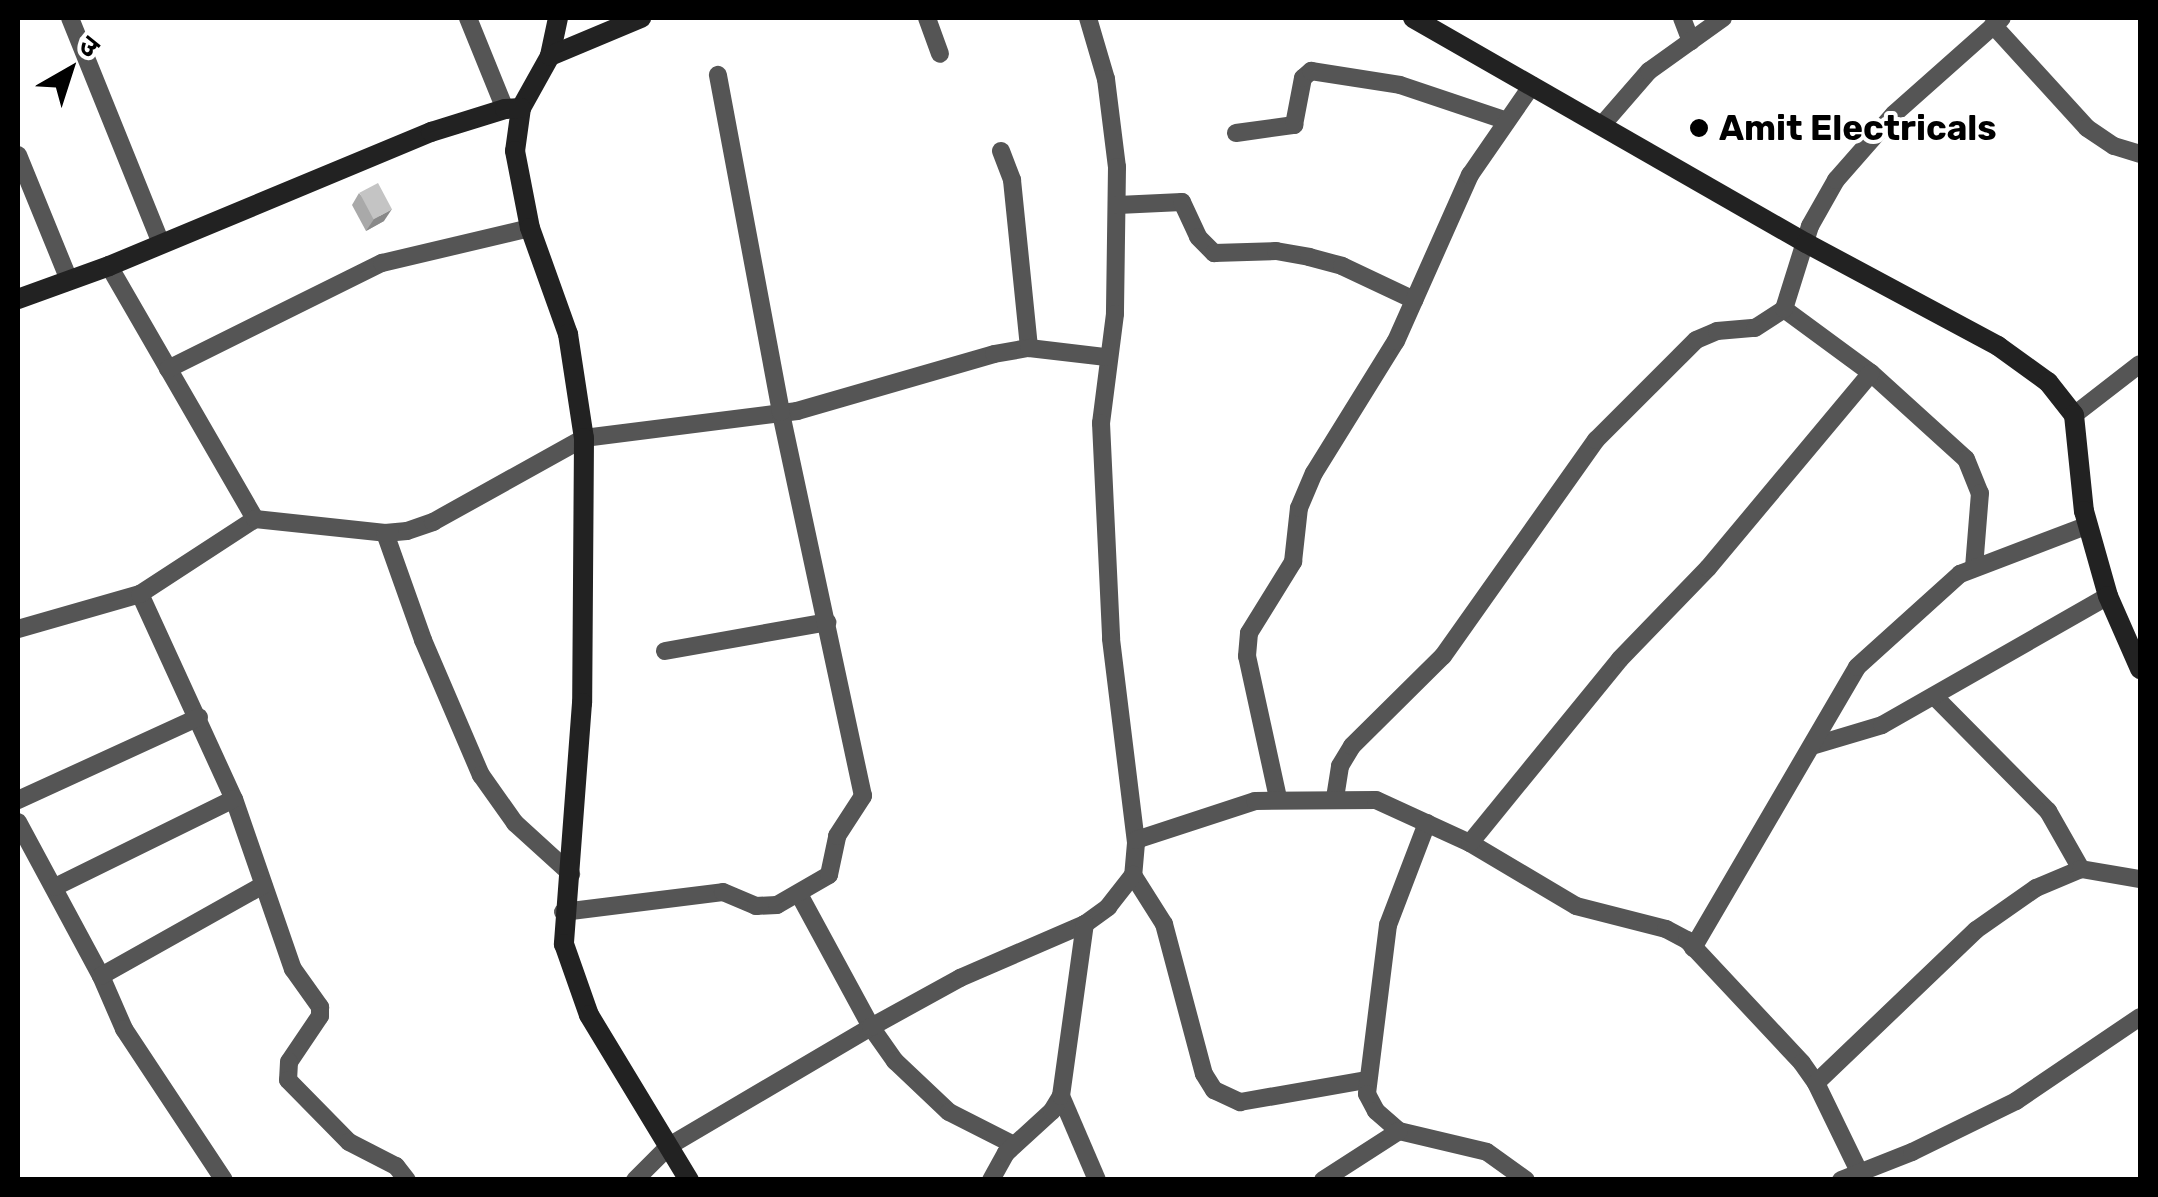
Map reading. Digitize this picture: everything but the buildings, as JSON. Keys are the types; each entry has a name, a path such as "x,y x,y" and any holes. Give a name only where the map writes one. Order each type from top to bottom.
{"street":[{"path":"70,18 161,243"},
{"path":"468,18 513,109 515,151 530,228 568,334 584,438 586,600 570,874 563,912 564,944 588,1016 690,1180"},
{"path":"18,299 109,266 431,132 513,109 550,56 558,18"},
{"path":"550,56 640,18"},
{"path":"927,18 940,54"},
{"path":"635,1180 670,1146 871,1027 960,978 1086,924 1108,907 1133,874 1136,840 1111,639 1100,423 1114,314 1118,205 1106,80 1088,18"},
{"path":"1413,18 2022,360 2064,398 2074,415 2088,525 2108,596 2140,670"},
{"path":"1682,18 1691,40"},
{"path":"1602,125 1649,71 1723,18"},
{"path":"1336,798 1340,766 1352,746 1443,656 1608,427 1696,340 1717,331 1755,328 1784,309 1828,192 1866,144 1998,21 2086,128 2114,146 2140,154"},
{"path":"1236,132 1294,125 1303,78 1311,71 1400,84 1504,120"},
{"path":"563,912 723,892 763,907 800,896 829,875 837,836 863,796 781,412 718,75"},
{"path":"1278,798 1246,656 1249,633 1293,562 1305,491 1396,341 1460,194 1504,120 1532,85"},
{"path":"1001,151 1012,180 1029,348"},
{"path":"18,156 69,280"},
{"path":"1118,205 1182,202 1198,237 1214,254 1276,251 1309,257 1342,266 1414,300"},
{"path":"168,370 382,263 530,228"},
{"path":"109,266 255,519"},
{"path":"1784,309 1871,373 1971,466 1981,502 1974,568"},
{"path":"18,629 140,594 255,519 385,532 433,522 584,438 814,407 981,356 1029,348 1106,357"},
{"path":"2074,415 2140,364"},
{"path":"1470,843 1620,658 1708,568 1871,373"},
{"path":"1693,948 1857,666 1934,594 1974,568 2088,525"},
{"path":"385,532 423,640 482,774 515,822 570,874"},
{"path":"140,594 234,799 293,969 321,1011 289,1062 288,1080 349,1142 399,1169 407,1180"},
{"path":"1812,746 1874,728 2108,596"},
{"path":"665,651 828,622"},
{"path":"1935,697 2048,811 2081,869"},
{"path":"18,800 199,717"},
{"path":"1136,840 1240,805 1278,798 1376,800 1470,843 1564,901 1666,928 1693,948 1816,1083 1862,1177"},
{"path":"54,886 234,799"},
{"path":"18,822 101,976 124,1029 224,1180"},
{"path":"1427,824 1388,925 1366,1080 1376,1111 1399,1131 1487,1152 1526,1180"},
{"path":"1816,1083 1976,930 2055,877 2081,869 2140,879"},
{"path":"1133,874 1164,924 1204,1074 1214,1090 1227,1100 1248,1102 1366,1080"},
{"path":"101,976 263,885"},
{"path":"800,896 871,1027 895,1061 938,1104 1014,1145"},
{"path":"991,1180 1014,1145 1052,1111 1061,1096 1086,924"},
{"path":"1841,1180 1862,1177 2016,1101 2140,1017"},
{"path":"1061,1096 1097,1180"},
{"path":"1323,1180 1399,1131"}],"place":[{"name":"Amit Electricals","path":"1699,128"}]}
